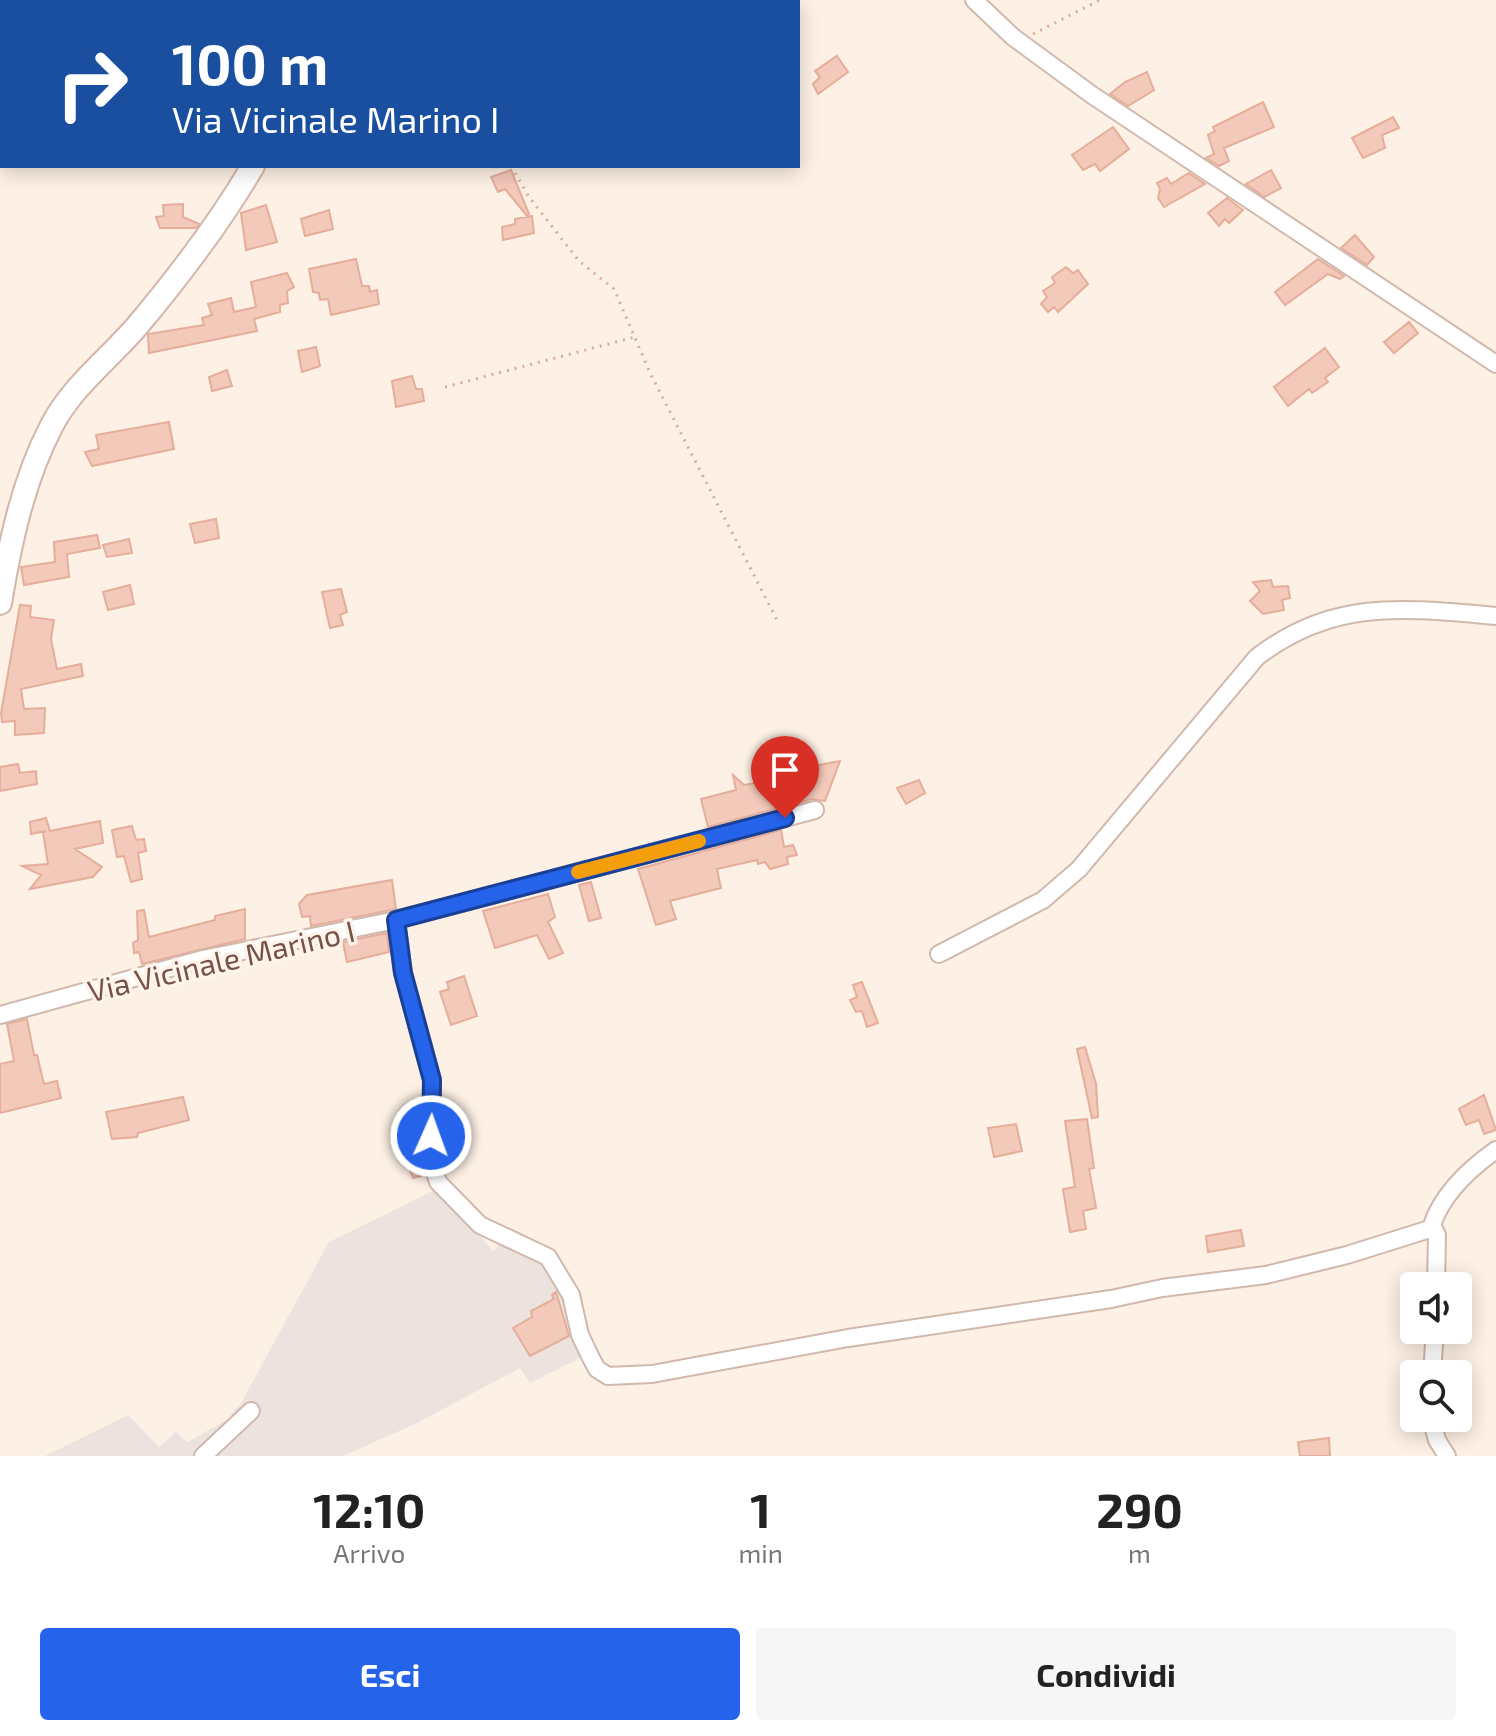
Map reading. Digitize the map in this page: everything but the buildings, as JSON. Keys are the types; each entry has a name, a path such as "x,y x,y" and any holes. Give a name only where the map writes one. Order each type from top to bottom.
{"main road":[{"path":"0,603 9,516 52,424 86,379 136,327 193,255 252,168"}],"street":[{"path":"974,0 1019,41 1092,95 1496,364"},
{"path":"939,954 1043,900 1079,869 1257,657 1283,637 1333,616 1367,610 1496,616"},
{"name":"Via Vicinale Marino I","path":"0,1015 203,959 396,920 815,810"},
{"path":"396,920 403,973 432,1080 433,1166 438,1182 480,1225 548,1257 571,1295 580,1335 591,1358 597,1369 608,1376 652,1374 848,1338 1111,1299 1162,1288 1266,1275 1347,1255 1433,1228"},
{"path":"1436,1272 1437,1235 1433,1228 1437,1210 1463,1176 1496,1150"},
{"path":"203,1456 251,1411"},
{"path":"1435,1432 1447,1456"}],"path":[{"path":"1019,41 1100,0"},
{"path":"512,168 529,197 579,261 614,289 651,375 777,620"},
{"path":"445,387 635,337"}],"shaded area":[{"path":"439,1188 493,1251 503,1241 532,1254 557,1277 594,1351 530,1383 520,1368 417,1423 343,1456 45,1456 128,1415 159,1447 176,1432 187,1442 227,1420 241,1403 329,1242"}],"slow traffic":[{"path":"578,872 699,841"}],"route":[{"path":"431,1136 432,1080 403,973 396,920 785,818"}]}
